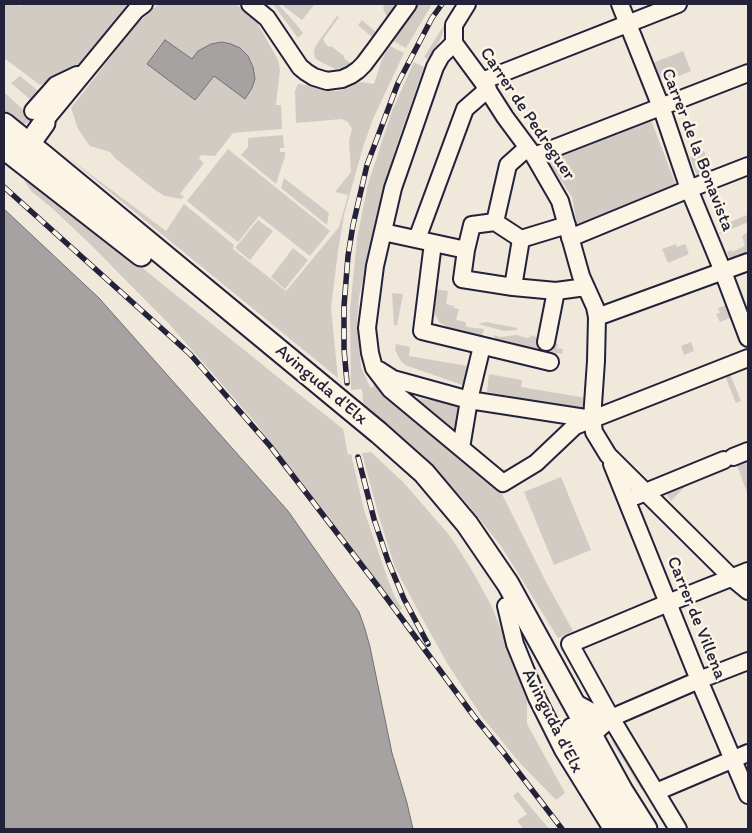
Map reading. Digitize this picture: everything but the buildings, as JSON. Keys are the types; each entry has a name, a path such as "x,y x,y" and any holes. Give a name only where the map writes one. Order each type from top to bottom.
{"main road":[{"path":"4,138 14,141 25,152 38,117"},
{"path":"38,117 40,143 45,157"},
{"name":"Avinguda d'Elx","path":"4,124 25,152 416,480 462,538 485,571 539,665 587,757 628,829"},
{"name":"Avinguda d'Elx","path":"4,148 45,157 424,473 467,524 508,584 622,791 646,829"}],"street":[{"path":"38,117 46,118 136,10 144,4"},
{"path":"250,4 267,18 300,67 314,77 327,80 342,79 358,70 408,4"},
{"path":"467,4 454,25 454,43 441,56 435,67 393,188 375,266 367,328 370,353 374,368 390,389 503,483 536,463 575,426 748,358"},
{"name":"Carrer de la Bonavista","path":"620,4 661,107 689,189 748,338"},
{"path":"550,362 422,331 425,241 465,109 485,85 678,4"},
{"name":"Carrer de Pedreguer","path":"454,43 531,152 560,201 582,276 595,307 597,317 592,419 594,432 608,455 731,577 748,591"},
{"path":"495,222 508,165 531,152 661,107 748,73"},
{"path":"586,287 556,291 462,279 472,225 495,222 521,239 568,231 689,189 748,166"},
{"path":"383,232 466,250"},
{"path":"514,287 521,239"},
{"path":"597,317 748,262"},
{"path":"546,342 556,291"},
{"path":"461,448 482,346"},
{"path":"374,368 393,379 470,400 592,419"},
{"name":"Carrer de Villena","path":"608,455 699,680 741,756 748,795"},
{"path":"627,500 735,456"},
{"path":"678,829 611,718 570,644 668,602 748,571"},
{"name":"Avinguda d'Elx","path":"506,606 514,644 537,698 563,750 612,829"},
{"path":"611,718 748,661"},
{"name":"Avinguda d'Elx","path":"574,702 594,713 611,718"},
{"name":"Avinguda d'Elx","path":"587,757 589,741 592,735 611,718"},
{"path":"656,792 741,756"}],"shaded area":[{"path":"4,4 18,4 20,6 28,4 132,4 75,69 40,85 4,58"},
{"path":"161,4 234,4 241,7 254,17 278,60 280,70 276,105 281,105 282,129 233,133 215,156 201,155 199,159 204,163 180,194 184,197 181,199 165,196 115,158 110,152 90,146 78,129 71,108 135,26 156,6"},
{"path":"273,4 278,4 303,33 298,38"},
{"path":"281,4 315,4 302,20"},
{"path":"386,4 403,4 395,15 387,16 383,7"},
{"path":"418,4 432,4 406,48 393,41"},
{"path":"457,4 459,4 449,19 436,49 427,59 424,57"},
{"path":"337,16 339,17 323,39 329,47 331,46 350,63 353,62 372,37 358,25 362,20 379,35 354,64 335,69 315,58 314,51 316,45"},
{"path":"165,40 192,59 198,51 211,44 222,42 240,48 248,56 253,67 255,79 245,99 214,76 195,100 147,64"},
{"path":"390,46 404,53 373,119 363,147 344,215 338,251 331,308 338,378 66,156 166,231 184,204 234,245 233,249 286,291 339,227 348,195 335,192 351,172 349,140 352,129 348,122 342,119 296,123 295,91 298,84 324,91 338,91 361,82 374,84 382,59"},
{"path":"683,51 691,71 666,81 664,77 659,79 653,63"},
{"path":"414,62 424,67 395,150 382,196 359,297 357,323 361,367 370,387 372,388 376,382 502,494 573,631 558,638 501,546 464,500 437,471 363,403 362,389 351,390 350,311 357,238 368,184 392,111"},
{"path":"20,76 38,91 38,95 33,102 11,83"},
{"path":"4,92 31,117 30,122 19,126 4,116"},
{"path":"651,120 676,185 577,225 572,197 548,161"},
{"path":"283,135 284,148 280,148 280,152 285,152 285,156 276,184 241,155 248,147 248,138"},
{"path":"228,149 330,231 310,256 259,216 238,242 187,201"},
{"path":"704,151 713,173 698,179 690,157"},
{"path":"284,178 329,213 327,225 281,188"},
{"path":"24,180 36,186 135,262 343,429 348,455 351,454 364,510 387,577 402,609 398,610 254,421 170,325 89,243 31,191"},
{"path":"4,209 99,298 288,511 359,612 370,647 392,753 413,829 4,829"},
{"path":"747,215 748,222 719,233 732,227 730,222"},
{"path":"258,220 273,231 250,260 235,248"},
{"path":"748,232 748,254 730,261 727,252 732,250 732,252 745,246 742,236"},
{"path":"676,244 677,247 685,244 689,254 668,263 662,249"},
{"path":"293,248 308,260 285,289 271,277"},
{"path":"434,289 448,291 446,304 459,309 456,320 465,322 467,327 484,329 482,336 459,332 440,323 435,315"},
{"path":"392,293 403,294 397,325 394,325"},
{"path":"729,304 734,316 720,322 716,314 720,313 718,308"},
{"path":"486,322 517,328 517,330 504,331 478,324"},
{"path":"493,335 500,337 516,335 527,338 534,335 535,337 558,344 557,348 563,349 562,354 500,343"},
{"path":"691,342 694,351 684,355 681,346"},
{"path":"396,344 410,347 409,356 473,367 468,387 405,365 395,349"},
{"path":"489,374 522,380 521,387 586,398 583,410 487,392"},
{"path":"730,374 741,401 736,403 725,376"},
{"path":"403,396 464,405 458,443"},
{"path":"371,452 403,482 450,536 491,605 527,693 527,724 565,793 556,800 519,762 482,717 447,663 416,607 395,567 379,517 362,453"},
{"path":"748,460 748,495 737,465"},
{"path":"561,477 591,550 554,565 524,492"},
{"path":"687,485 671,501 667,496 668,492"},
{"path":"611,740 616,741 650,791 641,789"},
{"path":"518,792 549,829 524,829 517,821 527,814 513,796"}],"railway":[{"path":"347,383 344,349 344,306 348,256 367,165 398,83 432,18 442,4"},
{"path":"4,187 190,354 270,446 377,585 473,715 562,829"},
{"path":"358,457 374,519 388,561 404,599 428,644"}]}
